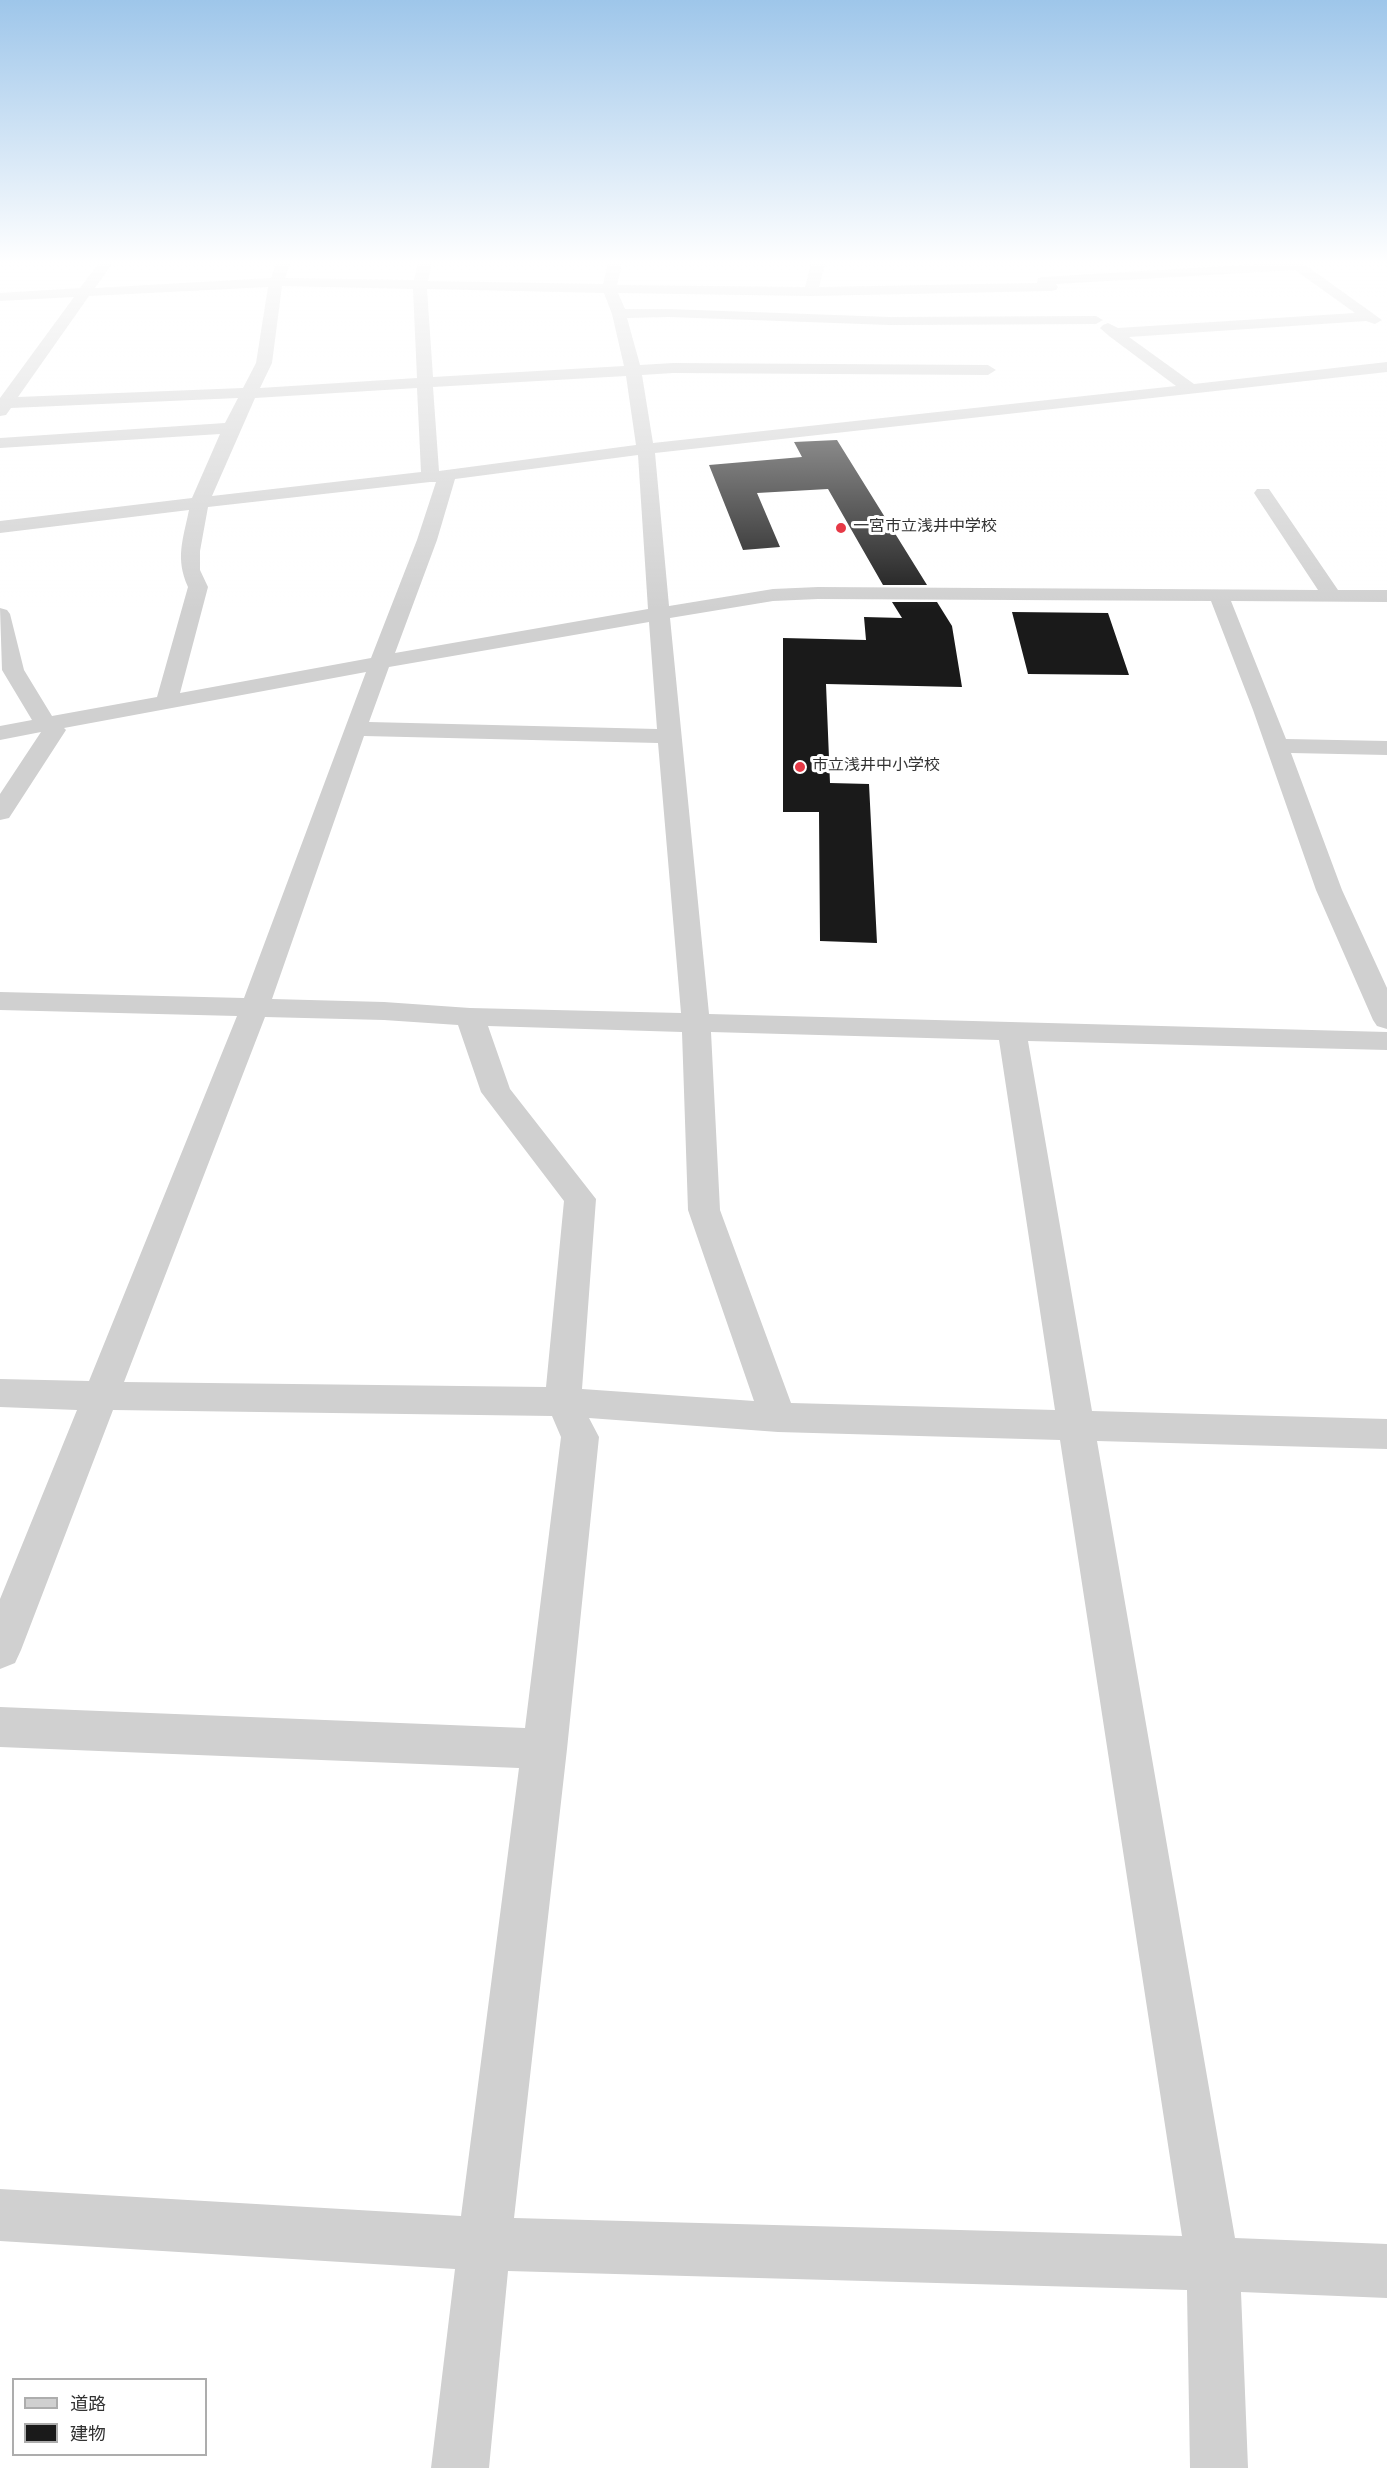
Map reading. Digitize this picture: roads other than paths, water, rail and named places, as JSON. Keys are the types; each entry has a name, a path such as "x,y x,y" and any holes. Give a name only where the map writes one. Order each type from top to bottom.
{"street":[{"path":"2,406 21,379"},
{"path":"167,701 198,586 190,570 190,551 199,504 231,428 256,379"},
{"path":"2,406 475,379"},
{"path":"634,379 646,451 669,736 696,1023 704,1210 778,1418"},
{"path":"963,379 993,380 1008,410"},
{"path":"1177,379 1191,389"},
{"path":"0,527 439,476 566,458 646,451 1275,379"},
{"path":"0,1650 255,1007 355,729 427,540 439,476 426,382"},
{"path":"0,443 231,428"},
{"path":"1263,493 1332,596"},
{"path":"0,733 380,662 773,595 818,593 1387,596"},
{"path":"1219,596 1329,890 1387,1020"},
{"path":"0,614 13,670 46,724 54,730 0,813"},
{"path":"355,729 669,736"},
{"path":"1277,746 1387,748"},
{"path":"0,1001 384,1011 470,1017 1387,1041"},
{"path":"460,2468 483,2244 545,1749 580,1437 563,1401 580,1199 496,1092 470,1017"},
{"path":"1012,1032 1074,1425 1213,2264 1219,2468"},
{"path":"0,1393 563,1401 778,1418 1387,1434"},
{"path":"0,1727 545,1749"},
{"path":"0,2215 483,2244 1213,2264 1387,2271"}],"place":[{"name":"一宮市立浅井中学校","path":"841,528"},
{"name":"市立浅井中小学校","path":"800,767"}]}
